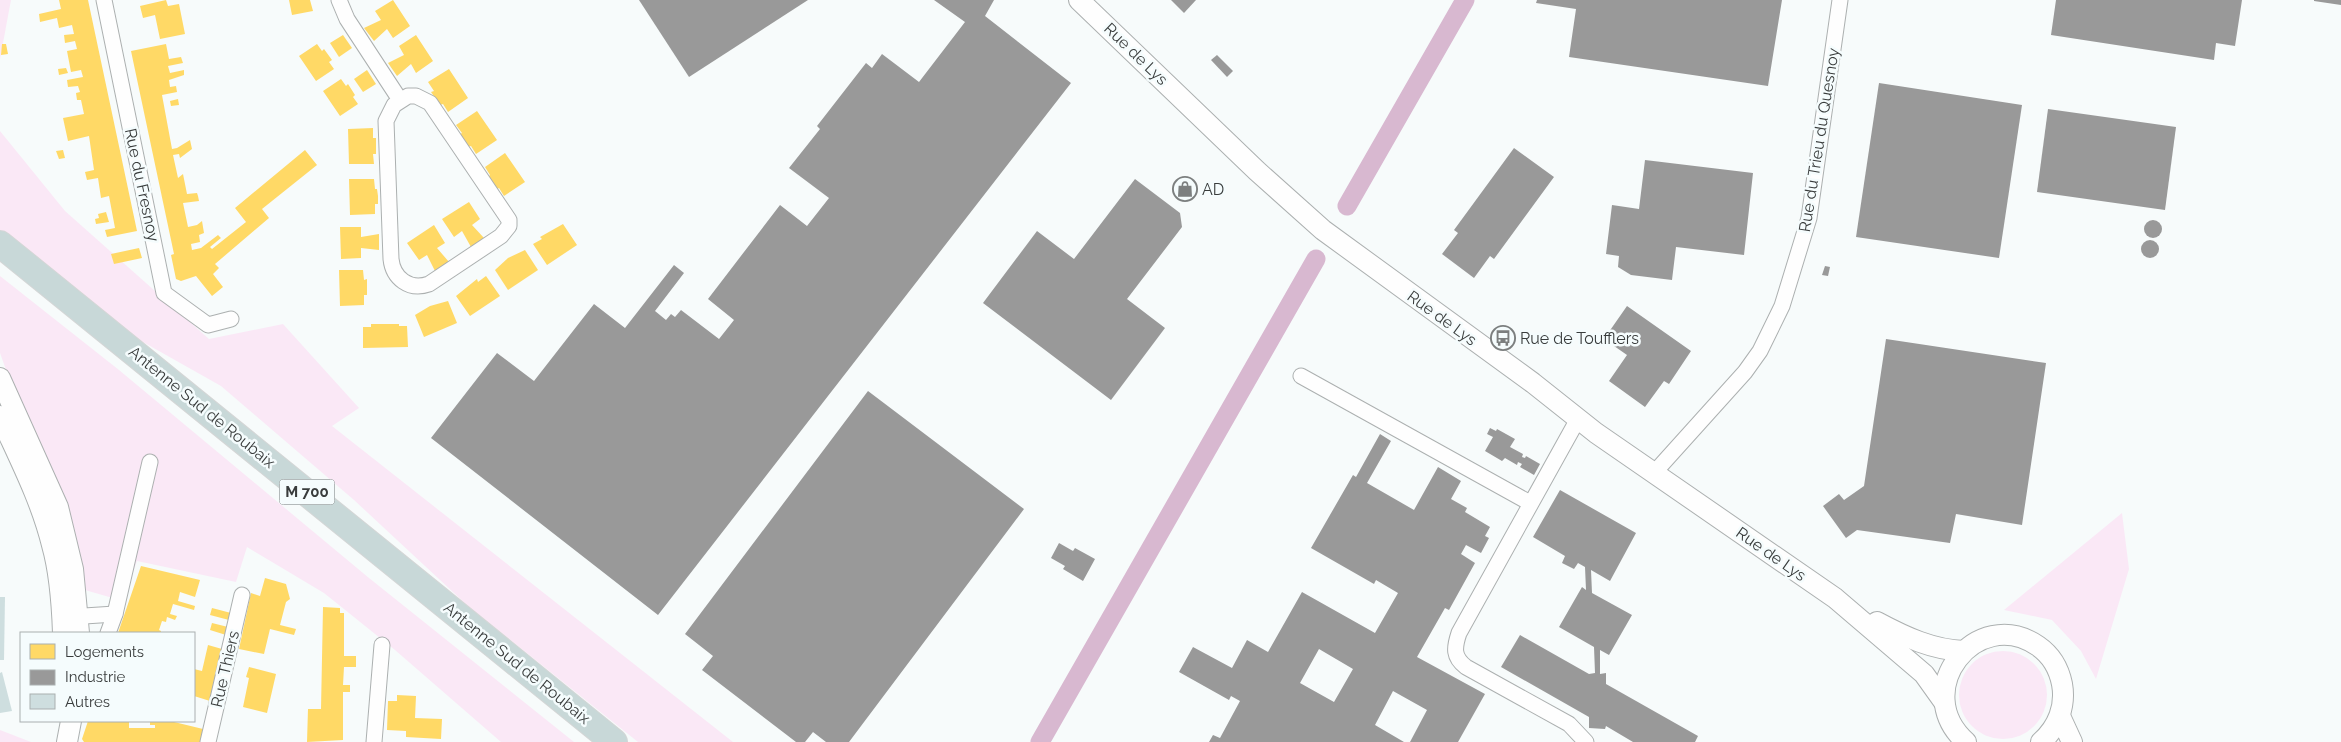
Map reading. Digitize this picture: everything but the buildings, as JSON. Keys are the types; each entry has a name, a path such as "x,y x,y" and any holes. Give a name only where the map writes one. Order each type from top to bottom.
{"highway":[{"name":"Antenne Sud de Roubaix","path":"0,244 614,742"},
{"name":"Antenne Sud de Roubaix","path":"0,259 595,742"}],"street":[{"name":"Rue du Fresnoy","path":"104,0 164,293 208,325 231,319"},
{"path":"339,0 347,20 400,100"},
{"name":"Rue de Lys","path":"1079,0 1257,171 1323,230 1533,383 1578,419 1835,598 1924,674 1966,742"},
{"name":"Rue du Trieu du Quesnoy","path":"1654,473 1745,372 1765,341 1782,306 1798,260 1810,211 1840,0"},
{"path":"416,96 430,103 509,220 509,226 501,236 429,284 422,286 407,284 400,279 392,267 391,259 386,121 389,113 400,100 416,96"},
{"path":"1301,376 1530,503"},
{"path":"0,378 58,507 73,569 70,625"},
{"path":"0,416 32,486 47,528 70,625"},
{"path":"1578,419 1459,633 1454,650 1456,657 1466,667 1569,724 1586,742"},
{"path":"108,632 115,614 150,462"},
{"name":"Rue Thiers","path":"208,742 242,596"},
{"name":"Rue de Lys","path":"1835,598 1916,641 1937,648 1964,651"},
{"path":"70,625 115,614"},
{"path":"1951,742 1947,711 1948,674 1964,651 1980,641 1998,636 2016,637 2034,644 2048,655 2061,679 2063,698 2060,716 2051,732 2041,742"},
{"path":"374,742 382,645"},
{"path":"2060,716 2072,742"},
{"path":"63,722 66,742"},
{"path":"66,742 71,722"},
{"path":"66,742 76,722"}],"shaded area":[{"path":"0,0 11,0 0,59"},
{"path":"0,131 65,211 209,339 283,324 359,408 332,426 733,742 638,742 468,606 354,500 221,386 127,333 0,231"},
{"path":"0,276 119,370 369,578 574,742 501,742 395,650 324,593 247,547 236,582 137,561 123,601 85,590 0,353"},
{"path":"2122,513 2129,569 2096,679 2081,651 2052,620 2004,610"},
{"path":"2003,651 2020,654 2028,658 2040,670 2044,678 2047,695 2044,712 2040,720 2028,732 2020,736 2003,739 1986,736 1978,732 1966,720 1962,712 1959,695 1962,678 1966,670 1978,658 1986,654"},
{"path":"0,730 31,742 0,742"}],"waterway":[{"path":"1347,206 1465,0"},
{"path":"1040,742 1316,259"}],"place":[{"name":"AD","path":"1185,189"},
{"name":"Rue de Toufflers","path":"1503,338"}]}
